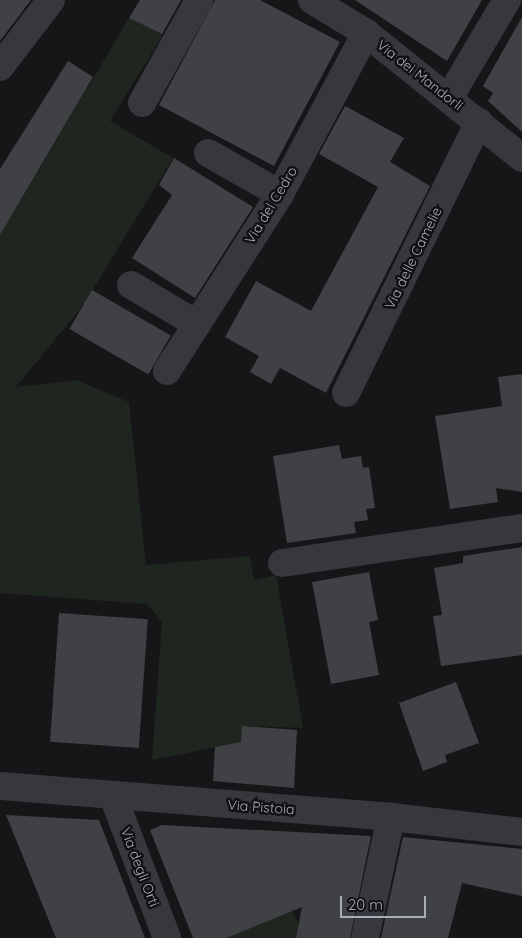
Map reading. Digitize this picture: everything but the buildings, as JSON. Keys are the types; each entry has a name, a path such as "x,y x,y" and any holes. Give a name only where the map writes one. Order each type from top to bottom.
{"street":[{"path":"0,68 52,0"},
{"path":"142,103 198,0"},
{"name":"Via dei Mandorli","path":"312,0 366,33 522,158"},
{"path":"449,98 507,0"},
{"name":"Via del Cedro","path":"167,371 280,194 366,33"},
{"name":"Via delle Camelie","path":"346,393 479,122"},
{"path":"208,153 280,194"},
{"path":"131,285 198,324"},
{"path":"282,563 522,528"},
{"name":"Via Pistoia","path":"0,786 391,817 522,832"},
{"name":"Via degli Orti","path":"113,796 167,938"},
{"path":"365,938 391,817"}],"shaded area":[{"path":"129,18 163,35 110,121 173,158 84,304 16,387 76,380 129,402 146,565 250,556 254,580 276,575 303,728 243,726 241,742 152,760 162,622 147,604 0,593 0,235"},
{"path":"292,911 299,924 296,938 227,938"}]}
